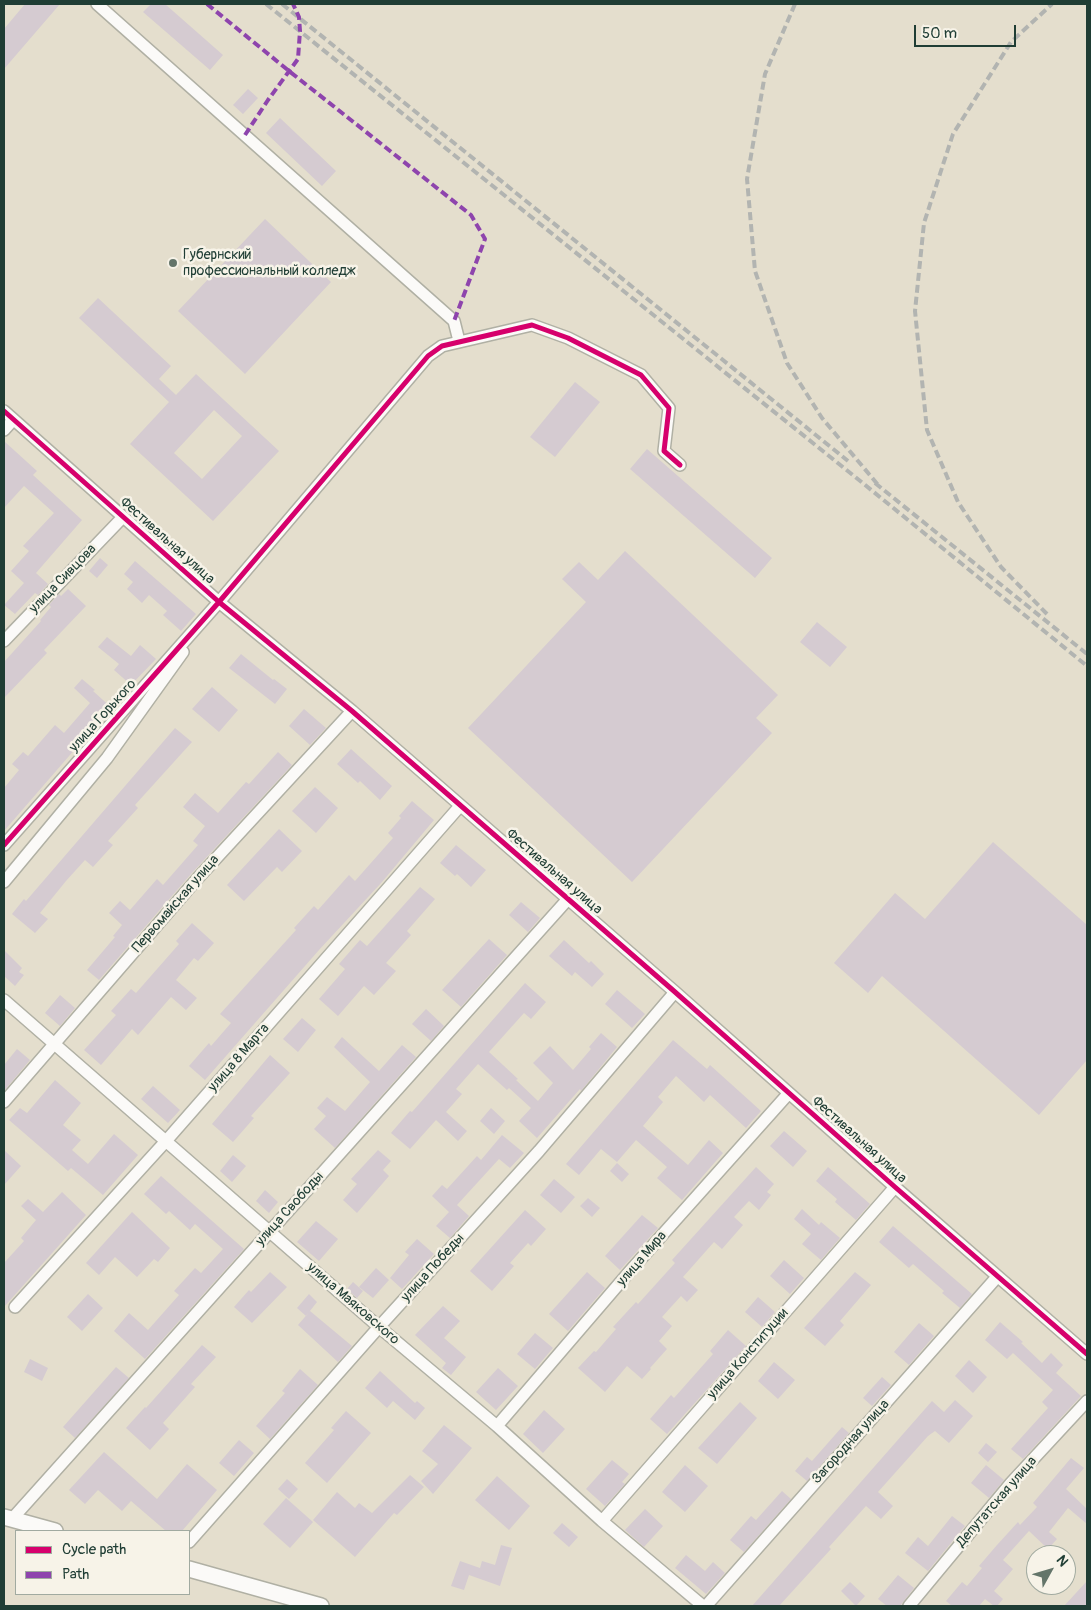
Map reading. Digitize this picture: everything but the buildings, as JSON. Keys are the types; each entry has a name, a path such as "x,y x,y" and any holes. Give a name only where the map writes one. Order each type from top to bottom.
{"street":[{"path":"97,4 454,321 459,341"},
{"path":"219,602 428,356 442,346 532,326 568,338 641,375 669,408 664,451 680,465"},
{"name":"Фестивальная улица","path":"4,411 219,602 352,711 1087,1354"},
{"path":"4,430 13,420"},
{"name":"улица Сивцова","path":"4,640 123,517"},
{"name":"улица Горького","path":"4,845 219,602"},
{"name":"улица Горького","path":"4,882 107,758 219,602"},
{"name":"Первомайская улица","path":"4,1102 197,879 352,711"},
{"name":"улица 8 Марта","path":"14,1307 166,1141 460,806"},
{"name":"улица Свободы","path":"8,1518 269,1232 568,899"},
{"name":"улица Победы","path":"190,1541 379,1327 539,1151 675,992"},
{"name":"улица Маяковского","path":"4,1000 269,1232 497,1426 602,1521 704,1606"},
{"name":"улица Мира","path":"497,1426 623,1279 789,1093"},
{"name":"улица Конституции","path":"602,1521 895,1187"},
{"name":"Загородная улица","path":"704,1606 997,1277"},
{"name":"Депутатская улица","path":"909,1606 1011,1483 1087,1401"},
{"path":"8,1518 52,1530"},
{"path":"190,1569 321,1606"}],"railway":[{"path":"266,4 859,480 1087,666"},
{"path":"282,4 848,461"},
{"path":"795,4 765,74 747,179 755,271 787,363 822,418 879,486"},
{"path":"1047,614 1001,567 958,502 927,430 915,311 924,223 953,134 1011,42 1052,4"},
{"path":"875,483 1087,654"}],"marked path":[{"path":"207,4 471,215 485,239 454,321"},
{"path":"245,135 298,59 299,17 293,4"}],"cycle path":[{"path":"4,845 219,602 428,356 442,346 532,325 568,338 641,375 669,408 664,451 680,465"},
{"path":"4,411 219,602 352,711 1087,1354"}],"place":[{"name":"Губернский профессиональный колледж","path":"173,263"}]}
